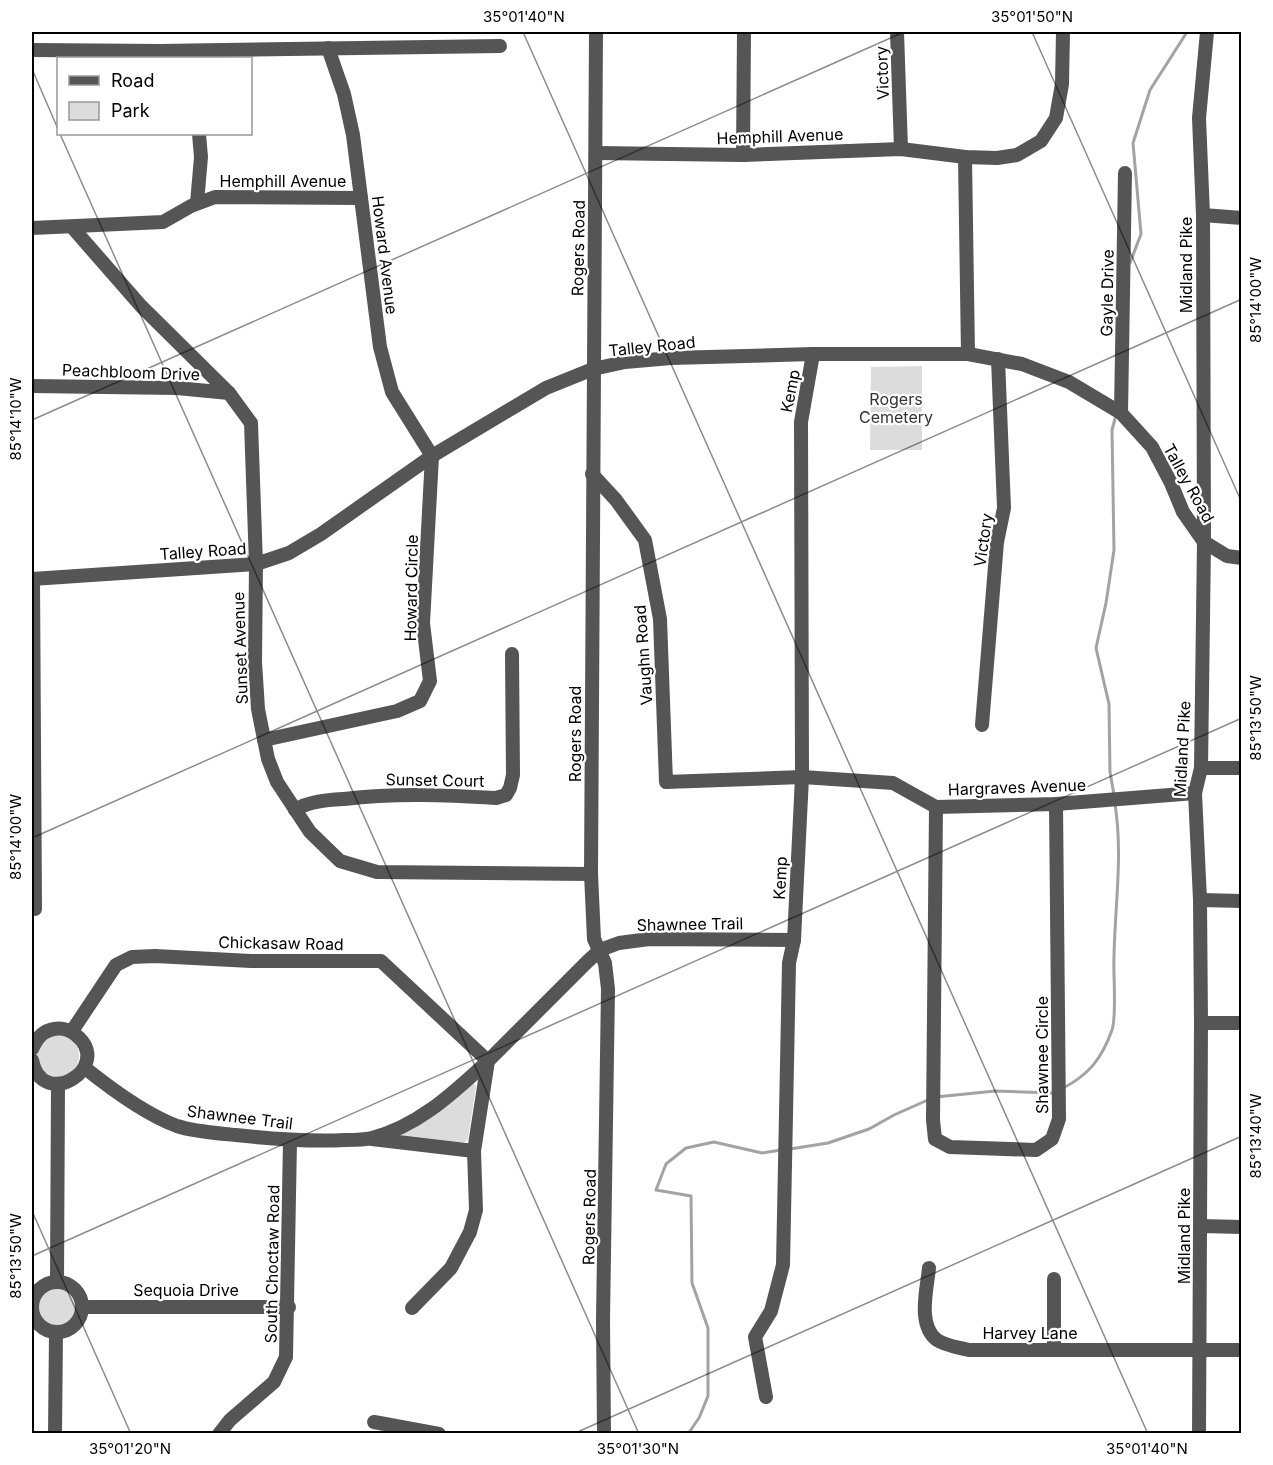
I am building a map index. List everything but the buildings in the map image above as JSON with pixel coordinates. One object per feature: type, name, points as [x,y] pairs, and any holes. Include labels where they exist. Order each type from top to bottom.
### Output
[{"type":"street","name":"Rogers Road","points":[[596,32],[591,874],[594,939],[605,963],[608,988],[603,1320],[604,1434]]},
{"type":"street","points":[[743,155],[744,32]]},
{"type":"street","name":"Victory","points":[[897,32],[901,149]]},
{"type":"street","name":"Hemphill Avenue","points":[[596,153],[743,155],[901,149],[965,157],[997,158],[1017,155],[1041,141],[1056,118],[1062,84],[1063,32]]},
{"type":"street","name":"Midland Pike","points":[[1199,1434],[1201,1023],[1200,900],[1195,793],[1201,768],[1204,542],[1203,215],[1199,118],[1209,36]]},
{"type":"street","points":[[32,50],[161,55],[328,48],[500,46]]},
{"type":"street","name":"Howard Avenue","points":[[328,48],[344,94],[352,135],[380,347],[392,392],[432,456]]},
{"type":"street","points":[[197,203],[201,156],[198,135]]},
{"type":"street","points":[[965,157],[968,354]]},
{"type":"street","name":"Gayle Drive","points":[[1121,413],[1125,173]]},
{"type":"street","name":"Hemphill Avenue","points":[[32,228],[164,222],[197,203],[214,197],[361,198]]},
{"type":"street","points":[[1203,215],[1242,218]]},
{"type":"street","name":"Sunset Avenue","points":[[72,227],[141,306],[229,393],[251,423],[256,564],[255,663],[258,709],[264,740],[277,782],[310,832],[340,861],[377,872],[591,874]]},
{"type":"street","name":"Talley Road","points":[[32,579],[256,564],[289,552],[314,538],[432,456],[546,388],[593,369],[626,362],[671,358],[813,354],[968,354],[1022,364],[1069,382],[1121,413],[1152,447],[1183,512],[1204,542],[1227,556],[1242,558]]},
{"type":"street","name":"Kemp","points":[[766,1397],[755,1337],[771,1311],[783,1264],[789,963],[794,940],[802,777],[801,422],[813,354]]},
{"type":"street","name":"Victory","points":[[982,725],[997,542],[1004,508],[998,359]]},
{"type":"street","name":"Peachbloom Drive","points":[[32,386],[177,387],[229,393]]},
{"type":"street","name":"Howard Circle","points":[[264,740],[398,711],[420,701],[429,681],[423,623],[432,456]]},
{"type":"street","name":"Vaughn Road","points":[[592,474],[616,500],[645,540],[660,620],[666,782]]},
{"type":"street","points":[[32,579],[35,909]]},
{"type":"street","name":"Sunset Court","points":[[295,810],[303,805],[330,800],[372,796],[496,798],[506,795],[513,775],[512,654]]},
{"type":"street","points":[[1201,768],[1242,768]]},
{"type":"street","name":"Hargraves Avenue","points":[[666,782],[802,777],[893,783],[936,807],[1056,804],[1195,793]]},
{"type":"street","name":"Shawnee Circle","points":[[936,807],[933,1120],[935,1139],[950,1147],[1036,1150],[1052,1139],[1059,1119],[1056,804]]},
{"type":"street","points":[[1200,900],[1242,901]]},
{"type":"street","name":"Shawnee Trail","points":[[371,1138],[412,1122],[444,1101],[600,950],[619,943],[649,939],[794,940]]},
{"type":"street","name":"Chickasaw Road","points":[[72,1031],[116,965],[132,957],[251,961],[381,961],[488,1060]]},
{"type":"street","points":[[1201,1023],[1242,1023]]},
{"type":"street","points":[[32,1049],[38,1037],[48,1030],[58,1028],[72,1031],[80,1038],[86,1049],[85,1068],[77,1077],[66,1083],[48,1082],[39,1076],[33,1067],[32,1060]]},
{"type":"street","points":[[412,1308],[452,1268],[470,1232],[476,1210],[474,1151],[488,1060]]},
{"type":"street","name":"Shawnee Trail","points":[[85,1068],[135,1104],[178,1126],[215,1133],[290,1140],[334,1141],[371,1138],[474,1151]]},
{"type":"street","points":[[57,1281],[58,1084]]},
{"type":"street","name":"South Choctaw Road","points":[[219,1434],[230,1420],[274,1382],[286,1357],[290,1140]]},
{"type":"street","points":[[1200,1226],[1242,1227]]},
{"type":"street","name":"Harvey Lane","points":[[929,1268],[925,1313],[927,1325],[936,1339],[949,1345],[969,1350],[1242,1350]]},
{"type":"street","points":[[1054,1279],[1054,1350]]},
{"type":"street","points":[[57,1281],[71,1285],[80,1294],[83,1307],[79,1320],[68,1330],[56,1332],[45,1329],[34,1318],[32,1306],[34,1294],[42,1286],[57,1281]]},
{"type":"street","name":"Sequoia Drive","points":[[83,1307],[288,1307]]},
{"type":"street","points":[[55,1434],[56,1332]]},
{"type":"street","points":[[374,1422],[439,1434]]},
{"type":"green space","name":"Rogers Cemetery","points":[[922,366],[922,450],[870,450],[871,367]]},
{"type":"green space","points":[[58,1035],[73,1041],[79,1056],[73,1071],[58,1077],[43,1071],[37,1056],[43,1041]]},
{"type":"green space","points":[[473,1083],[476,1086],[468,1139],[465,1142],[400,1138],[400,1134],[421,1124]]},
{"type":"green space","points":[[57,1285],[72,1299],[75,1311],[69,1322],[62,1326],[44,1324],[37,1310],[38,1300],[42,1293]]},
{"type":"waterway","points":[[1130,263],[1141,234],[1133,143],[1150,90],[1187,32]]},
{"type":"waterway","points":[[1114,795],[1110,772],[1109,704],[1096,648],[1114,550],[1112,430],[1116,415]]},
{"type":"waterway","points":[[1063,1088],[1093,1065],[1104,1049],[1112,1030],[1115,1005],[1114,956],[1118,861],[1115,804]]},
{"type":"waterway","points":[[936,1097],[995,1091],[1055,1093]]},
{"type":"waterway","points":[[790,1149],[828,1143],[869,1129],[930,1099]]},
{"type":"waterway","points":[[688,1434],[699,1418],[708,1396],[708,1328],[692,1283],[691,1196],[656,1190],[666,1164],[686,1148],[714,1142],[762,1153],[781,1150]]}]
